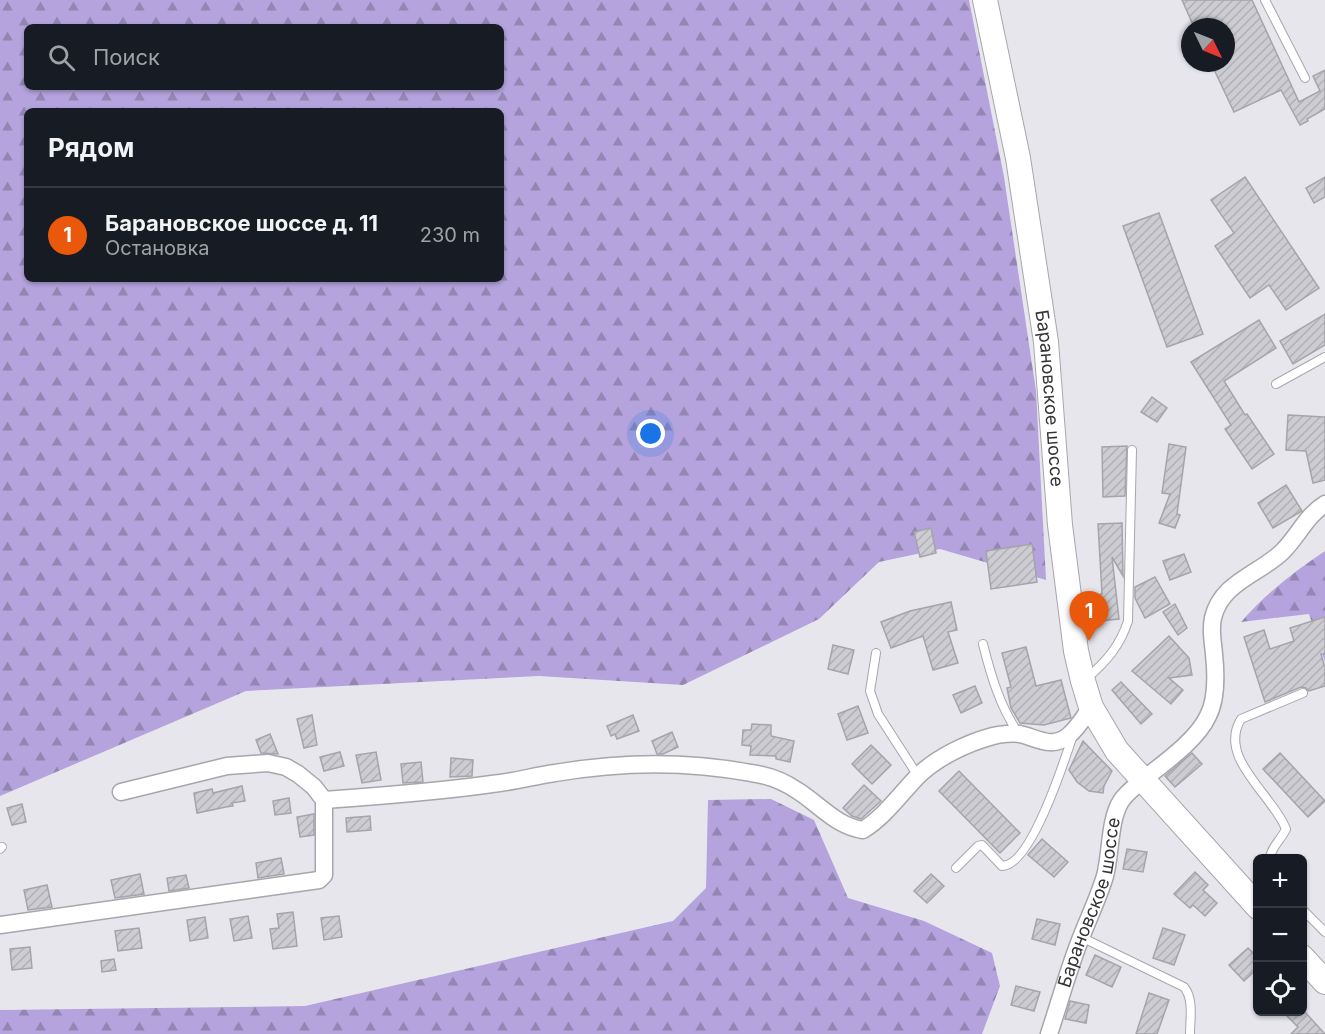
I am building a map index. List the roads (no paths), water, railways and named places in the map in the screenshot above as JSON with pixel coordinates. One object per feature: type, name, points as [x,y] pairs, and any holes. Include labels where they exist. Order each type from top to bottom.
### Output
[{"type":"main road","name":"Барановское шоссе","points":[[985,0],[1018,158],[1046,342],[1060,525],[1076,651],[1083,681],[1091,707],[1117,751],[1253,902]]},
{"type":"main road","points":[[1307,962],[1325,982]]},
{"type":"street","name":"Барановское шоссе","points":[[1049,1034],[1081,937],[1100,892],[1106,872],[1115,814],[1120,802],[1129,791],[1193,736],[1207,720],[1213,706],[1214,653],[1211,635],[1217,604],[1229,590],[1251,573],[1273,561],[1306,522],[1325,504]]},
{"type":"street","points":[[324,800],[436,792],[558,772],[668,765],[711,767],[753,773],[774,779],[797,790],[837,822],[850,828],[863,830],[876,822],[926,768],[960,748],[994,735],[1019,734],[1041,743],[1066,738],[1076,729],[1091,707]]},
{"type":"street","points":[[0,925],[319,880],[324,875],[324,800],[314,787],[286,767],[268,763],[227,766],[121,792]]},
{"type":"lane","points":[[1265,0],[1305,78]]},
{"type":"lane","points":[[1276,384],[1325,357]]},
{"type":"lane","points":[[1083,681],[1115,650],[1123,637],[1128,621],[1132,450]]},
{"type":"lane","points":[[983,644],[1006,715],[1019,734]]},
{"type":"lane","points":[[876,653],[870,691],[878,714],[918,776]]},
{"type":"lane","points":[[1270,854],[1286,829],[1281,817],[1254,783],[1239,759],[1234,736],[1241,719],[1303,693]]},
{"type":"lane","points":[[956,868],[978,846],[982,846],[1002,866],[1008,865],[1015,859],[1034,832],[1056,788],[1076,729]]},
{"type":"lane","points":[[1307,914],[1325,932]]},
{"type":"lane","points":[[1081,937],[1184,987],[1190,999],[1190,1034]]},
{"type":"place","name":"Барановское шоссе д. 11","points":[[1089,641]]}]
